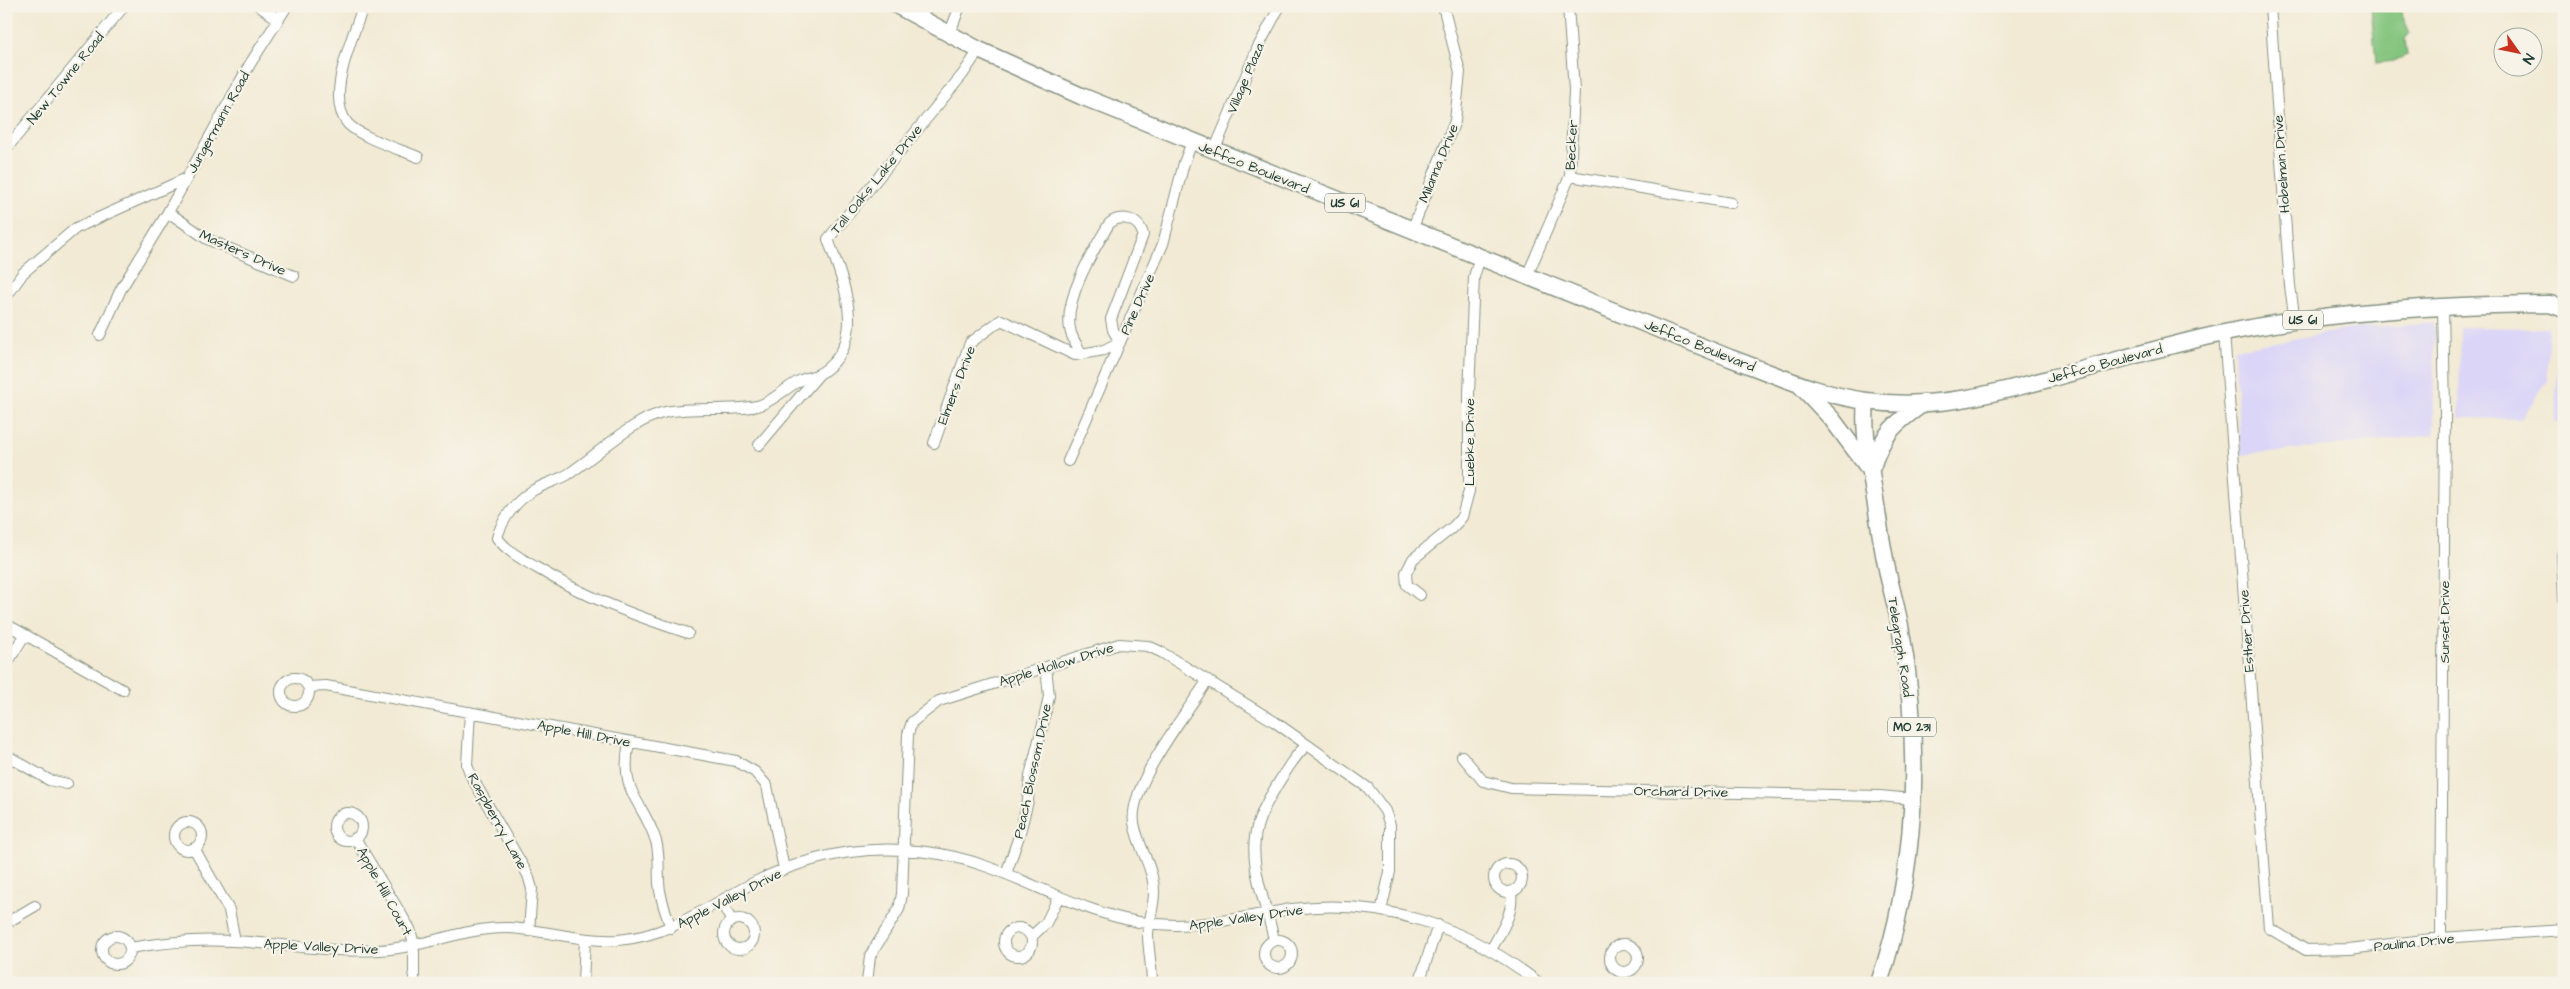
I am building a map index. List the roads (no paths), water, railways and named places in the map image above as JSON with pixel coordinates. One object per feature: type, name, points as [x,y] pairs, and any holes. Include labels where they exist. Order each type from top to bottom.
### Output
[{"type":"main road","name":"Jeffco Boulevard","points":[[898,6],[979,50],[1081,96],[1214,151],[1798,384],[1866,401],[1950,402],[1998,393],[2142,353],[2224,333],[2295,321],[2443,305],[2559,303]]},
{"type":"main road","points":[[1798,384],[1832,419],[1871,471]]},
{"type":"main road","name":"Telegraph Road","points":[[1866,401],[1865,432],[1886,567],[1905,657],[1911,714],[1912,799],[1907,860],[1900,902],[1880,983]]},
{"type":"main road","points":[[1871,471],[1885,435],[1899,420],[1924,403]]},
{"type":"street","name":"New Towne Road","points":[[6,149],[124,6]]},
{"type":"street","points":[[259,6],[278,19]]},
{"type":"street","name":"Jungermann Road","points":[[6,297],[23,273],[76,228],[187,178],[286,6]]},
{"type":"street","points":[[363,6],[338,83],[339,109],[348,124],[362,133],[418,157]]},
{"type":"street","points":[[949,35],[960,6]]},
{"type":"street","name":"Village Plaza","points":[[1214,151],[1258,47],[1280,6]]},
{"type":"street","name":"Milanna Drive","points":[[1412,230],[1455,121],[1460,72],[1444,6]]},
{"type":"street","name":"Becker","points":[[1527,276],[1570,176],[1574,90],[1568,6]]},
{"type":"street","name":"Hobelman Drive","points":[[2270,6],[2290,286],[2295,321]]},
{"type":"street","name":"Tall Oaks Lake Drive","points":[[759,445],[820,374],[842,352],[848,337],[848,298],[828,238],[964,74],[979,50]]},
{"type":"street","name":"Pine Drive","points":[[1068,461],[1163,244],[1184,163],[1192,142]]},
{"type":"street","points":[[1570,176],[1731,203]]},
{"type":"street","points":[[100,335],[120,289],[187,178]]},
{"type":"street","name":"Masters Drive","points":[[168,212],[207,239],[294,276]]},
{"type":"street","points":[[1082,354],[1071,334],[1069,322],[1076,289],[1091,255],[1109,224],[1113,220],[1124,218],[1138,225],[1142,235],[1111,319],[1113,330],[1120,342]]},
{"type":"street","name":"Luebke Drive","points":[[1420,595],[1407,585],[1406,573],[1413,559],[1454,527],[1462,517],[1470,491],[1469,393],[1474,277],[1480,257]]},
{"type":"street","name":"Sunset Drive","points":[[2441,938],[2445,413],[2443,305]]},
{"type":"street","name":"Elmers Drive","points":[[934,443],[970,342],[1001,320],[1075,355],[1104,350],[1120,342]]},
{"type":"street","name":"Esther Drive","points":[[2224,333],[2269,928]]},
{"type":"street","name":"Tall Oaks Lake Drive","points":[[688,633],[614,608],[567,587],[506,550],[497,538],[501,524],[509,512],[532,491],[566,476],[645,419],[665,412],[758,406],[800,380],[820,374]]},
{"type":"street","points":[[2564,548],[2562,556],[2564,599]]},
{"type":"street","points":[[6,624],[24,636],[123,690]]},
{"type":"street","points":[[6,666],[24,636]]},
{"type":"street","name":"Apple Hollow Drive","points":[[867,983],[870,956],[899,909],[902,894],[908,734],[912,722],[939,701],[1119,644],[1148,646],[1208,680],[1275,722],[1368,788],[1385,811],[1390,825],[1390,872],[1382,911]]},
{"type":"street","name":"Peach Blossom Drive","points":[[1006,874],[1024,818],[1030,776],[1045,714],[1048,696],[1046,667]]},
{"type":"street","points":[[1152,983],[1149,923],[1154,892],[1149,864],[1139,844],[1134,821],[1141,786],[1153,762],[1208,680]]},
{"type":"street","name":"Apple Hill Drive","points":[[308,687],[326,686],[736,761],[754,772],[767,786],[784,870]]},
{"type":"street","name":"Raspberry Lane","points":[[470,712],[468,765],[471,776],[528,875],[532,889],[529,930]]},
{"type":"street","points":[[629,742],[626,772],[628,785],[655,839],[659,856],[659,883],[662,900],[671,928]]},
{"type":"street","points":[[1274,940],[1269,913],[1259,884],[1256,856],[1257,826],[1275,789],[1307,744]]},
{"type":"street","points":[[6,755],[49,780],[67,784]]},
{"type":"street","name":"Orchard Drive","points":[[1462,756],[1483,781],[1511,788],[1880,796],[1912,799]]},
{"type":"street","name":"Apple Hill Court","points":[[356,838],[410,929],[414,945],[414,983]]},
{"type":"street","points":[[194,848],[229,910],[234,941]]},
{"type":"street","name":"Apple Valley Drive","points":[[130,948],[177,941],[234,941],[349,950],[386,950],[479,930],[510,928],[585,939],[626,939],[671,928],[784,870],[814,860],[848,852],[903,850],[949,856],[1006,874],[1098,912],[1149,923],[1183,926],[1213,924],[1269,913],[1331,907],[1382,911],[1438,925],[1491,950],[1539,983]]},
{"type":"street","points":[[1491,950],[1509,917],[1512,901],[1511,892]]},
{"type":"street","points":[[1031,937],[1046,923],[1060,896]]},
{"type":"street","points":[[721,902],[732,921]]},
{"type":"street","points":[[6,923],[35,906]]},
{"type":"street","points":[[1419,983],[1438,925]]},
{"type":"street","name":"Paulina Drive","points":[[2269,928],[2306,950],[2349,949],[2441,938],[2564,930]]},
{"type":"street","points":[[583,983],[585,939]]}]
